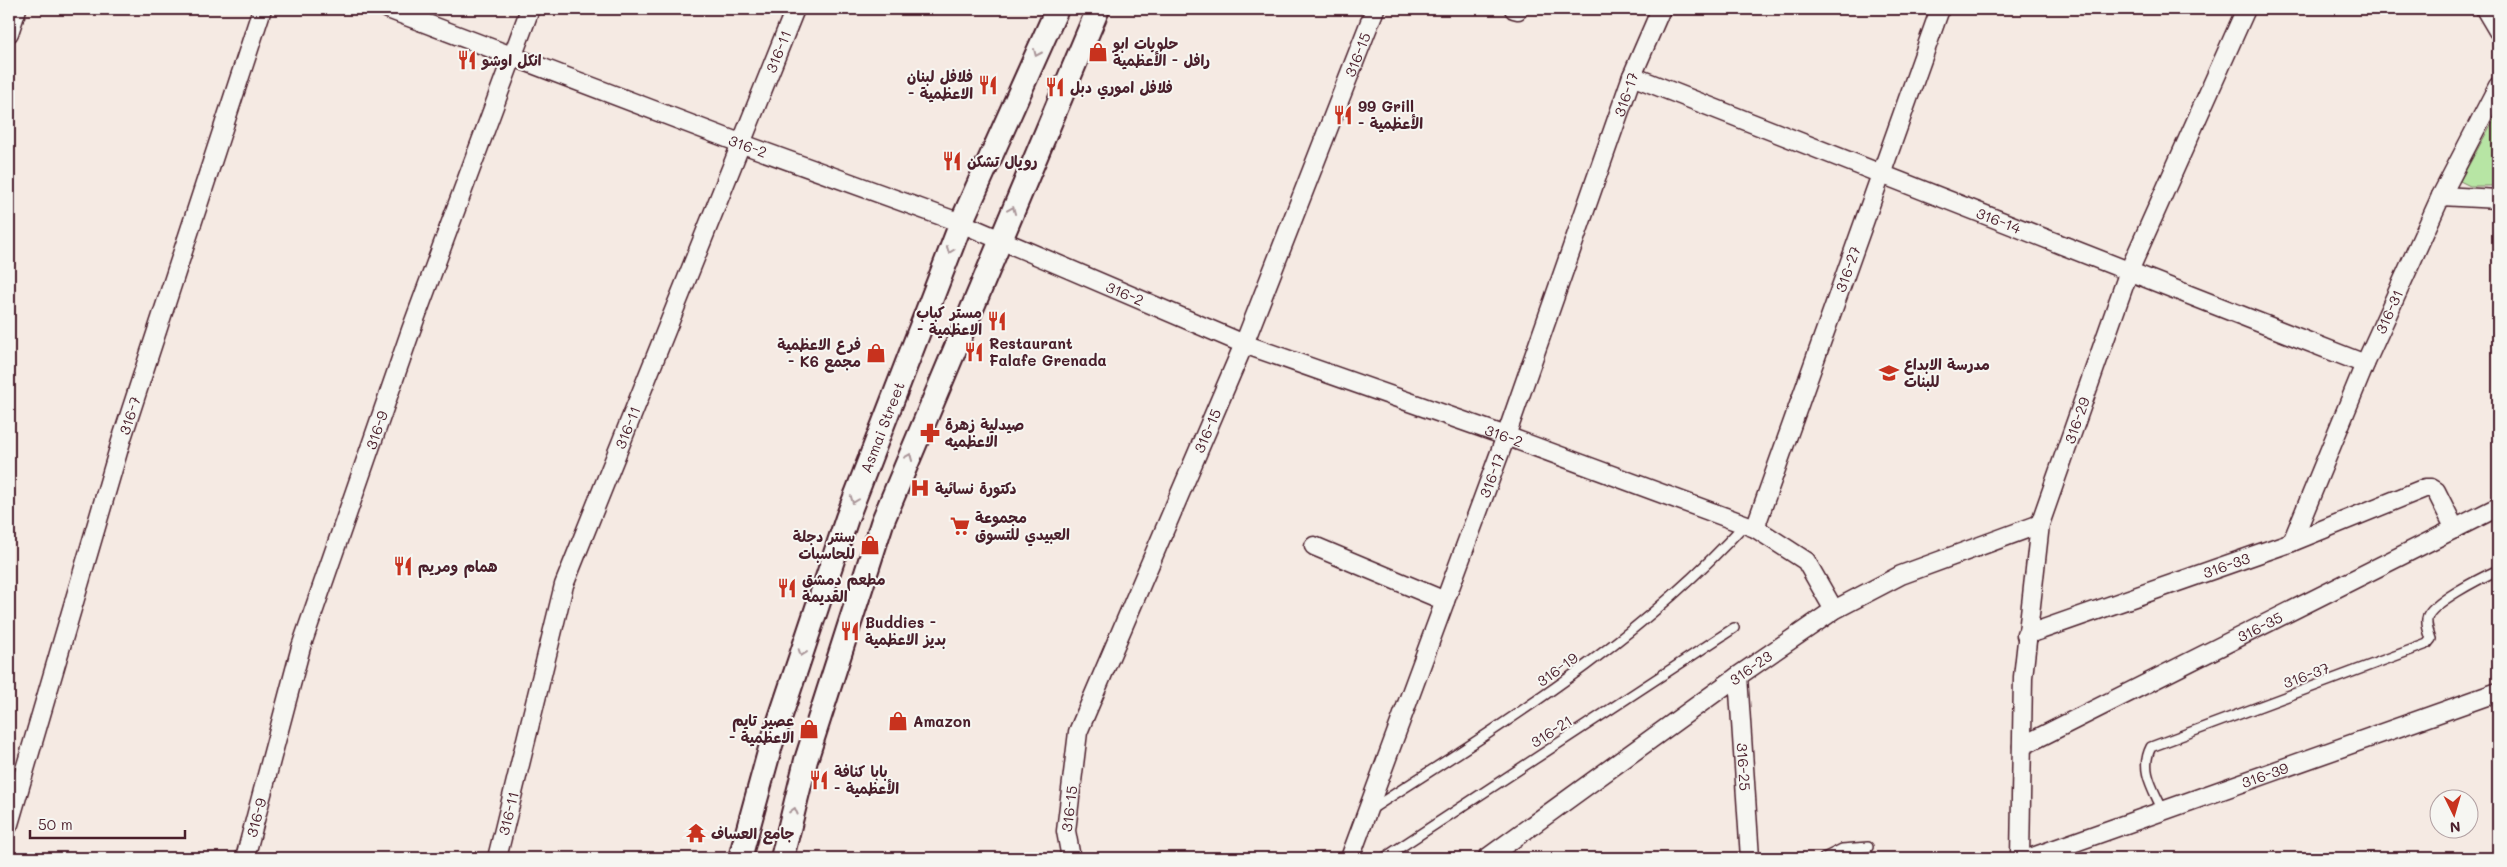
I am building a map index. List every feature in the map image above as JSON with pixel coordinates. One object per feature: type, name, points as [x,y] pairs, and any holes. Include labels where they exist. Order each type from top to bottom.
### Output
[{"type":"street","points":[[9,33],[17,9]]},
{"type":"street","name":"316-7","points":[[9,824],[122,438],[262,9]]},
{"type":"street","name":"316-2","points":[[388,9],[740,143],[961,223],[1244,344],[1506,436],[1749,526],[1806,561],[1834,610]]},
{"type":"street","name":"316-9","points":[[245,858],[301,647],[411,330],[530,9]]},
{"type":"street","name":"316-11","points":[[497,858],[564,585],[795,9]]},
{"type":"street","name":"Asmai Street","points":[[740,858],[771,745],[848,518],[961,223],[1057,9]]},
{"type":"street","points":[[782,858],[806,760],[882,523],[1098,9]]},
{"type":"street","name":"316-15","points":[[1071,858],[1066,831],[1078,732],[1244,344],[1375,9]]},
{"type":"street","name":"316-17","points":[[1350,858],[1506,436],[1632,76],[1661,9]]},
{"type":"street","name":"316-27","points":[[1749,526],[1881,173],[1939,9]]},
{"type":"street","name":"316-29","points":[[2020,858],[2026,635],[2040,524],[2129,271],[2246,9]]},
{"type":"street","points":[[2485,9],[2498,31]]},
{"type":"street","name":"316-14","points":[[1632,76],[2365,364]]},
{"type":"street","name":"316-31","points":[[2292,542],[2365,364],[2441,196],[2498,86]]},
{"type":"street","points":[[2441,196],[2498,199]]},
{"type":"street","name":"316-33","points":[[2026,635],[2292,542],[2425,488],[2431,488],[2436,491],[2456,529]]},
{"type":"street","name":"316-35","points":[[2022,746],[2456,529],[2498,510]]},
{"type":"street","name":"316-23","points":[[1487,858],[1738,676],[1834,610],[1901,575],[2040,524]]},
{"type":"street","points":[[1314,546],[1445,600]]},
{"type":"street","name":"316-25","points":[[1738,676],[1750,858]]},
{"type":"street","name":"316-39","points":[[2030,858],[2498,692]]},
{"type":"lane","name":"316-19","points":[[1368,812],[1521,712],[1612,646],[1749,526]]},
{"type":"lane","name":"316-37","points":[[2163,811],[2145,769],[2146,756],[2151,747],[2427,644],[2431,639],[2426,623],[2429,615],[2456,591],[2498,570]]},
{"type":"lane","name":"316-21","points":[[1384,858],[1734,628]]},
{"type":"lane","points":[[1824,858],[1842,848],[1868,847]]},
{"type":"green space","points":[[2498,112],[2498,186],[2470,186],[2460,181]]},
{"type":"place","name":"حلويات ابو رافل - الأعظمية","points":[[1098,52]]},
{"type":"place","name":"انكل اوشو","points":[[467,60]]},
{"type":"place","name":"فلافل لبنان - الاعظمية","points":[[988,85]]},
{"type":"place","name":"فلافل اموري دبل","points":[[1055,87]]},
{"type":"place","name":"99 Grill - الأعظمية","points":[[1343,115]]},
{"type":"place","name":"رويال تشكن","points":[[952,161]]},
{"type":"place","name":"مستر كباب - الاعظمية","points":[[997,321]]},
{"type":"place","name":"Restaurant Falafe Grenada","points":[[974,352]]},
{"type":"place","name":"فرع الاعظمية - K6 مجمع","points":[[876,353]]},
{"type":"place","name":"مدرسة الابداع للبنات","points":[[1889,373]]},
{"type":"place","name":"صيدلية زهرة الاعظميه","points":[[930,433]]},
{"type":"place","name":"دكتورة نسائية","points":[[920,488]]},
{"type":"place","name":"مجموعة العبيدي للتسوق","points":[[960,526]]},
{"type":"place","name":"سنتر دجلة للحاسبات","points":[[870,545]]},
{"type":"place","name":"همام ومريم","points":[[403,566]]},
{"type":"place","name":"مطعم دمشق القديمة","points":[[787,588]]},
{"type":"place","name":"Buddies - بديز الاعظمية","points":[[850,631]]},
{"type":"place","name":"Amazon","points":[[898,721]]},
{"type":"place","name":"عصير تايم - الاعظمية","points":[[809,729]]},
{"type":"place","name":"بابا كنافة - الأعظمية","points":[[819,780]]},
{"type":"place","name":"جامع العساف","points":[[696,833]]}]
